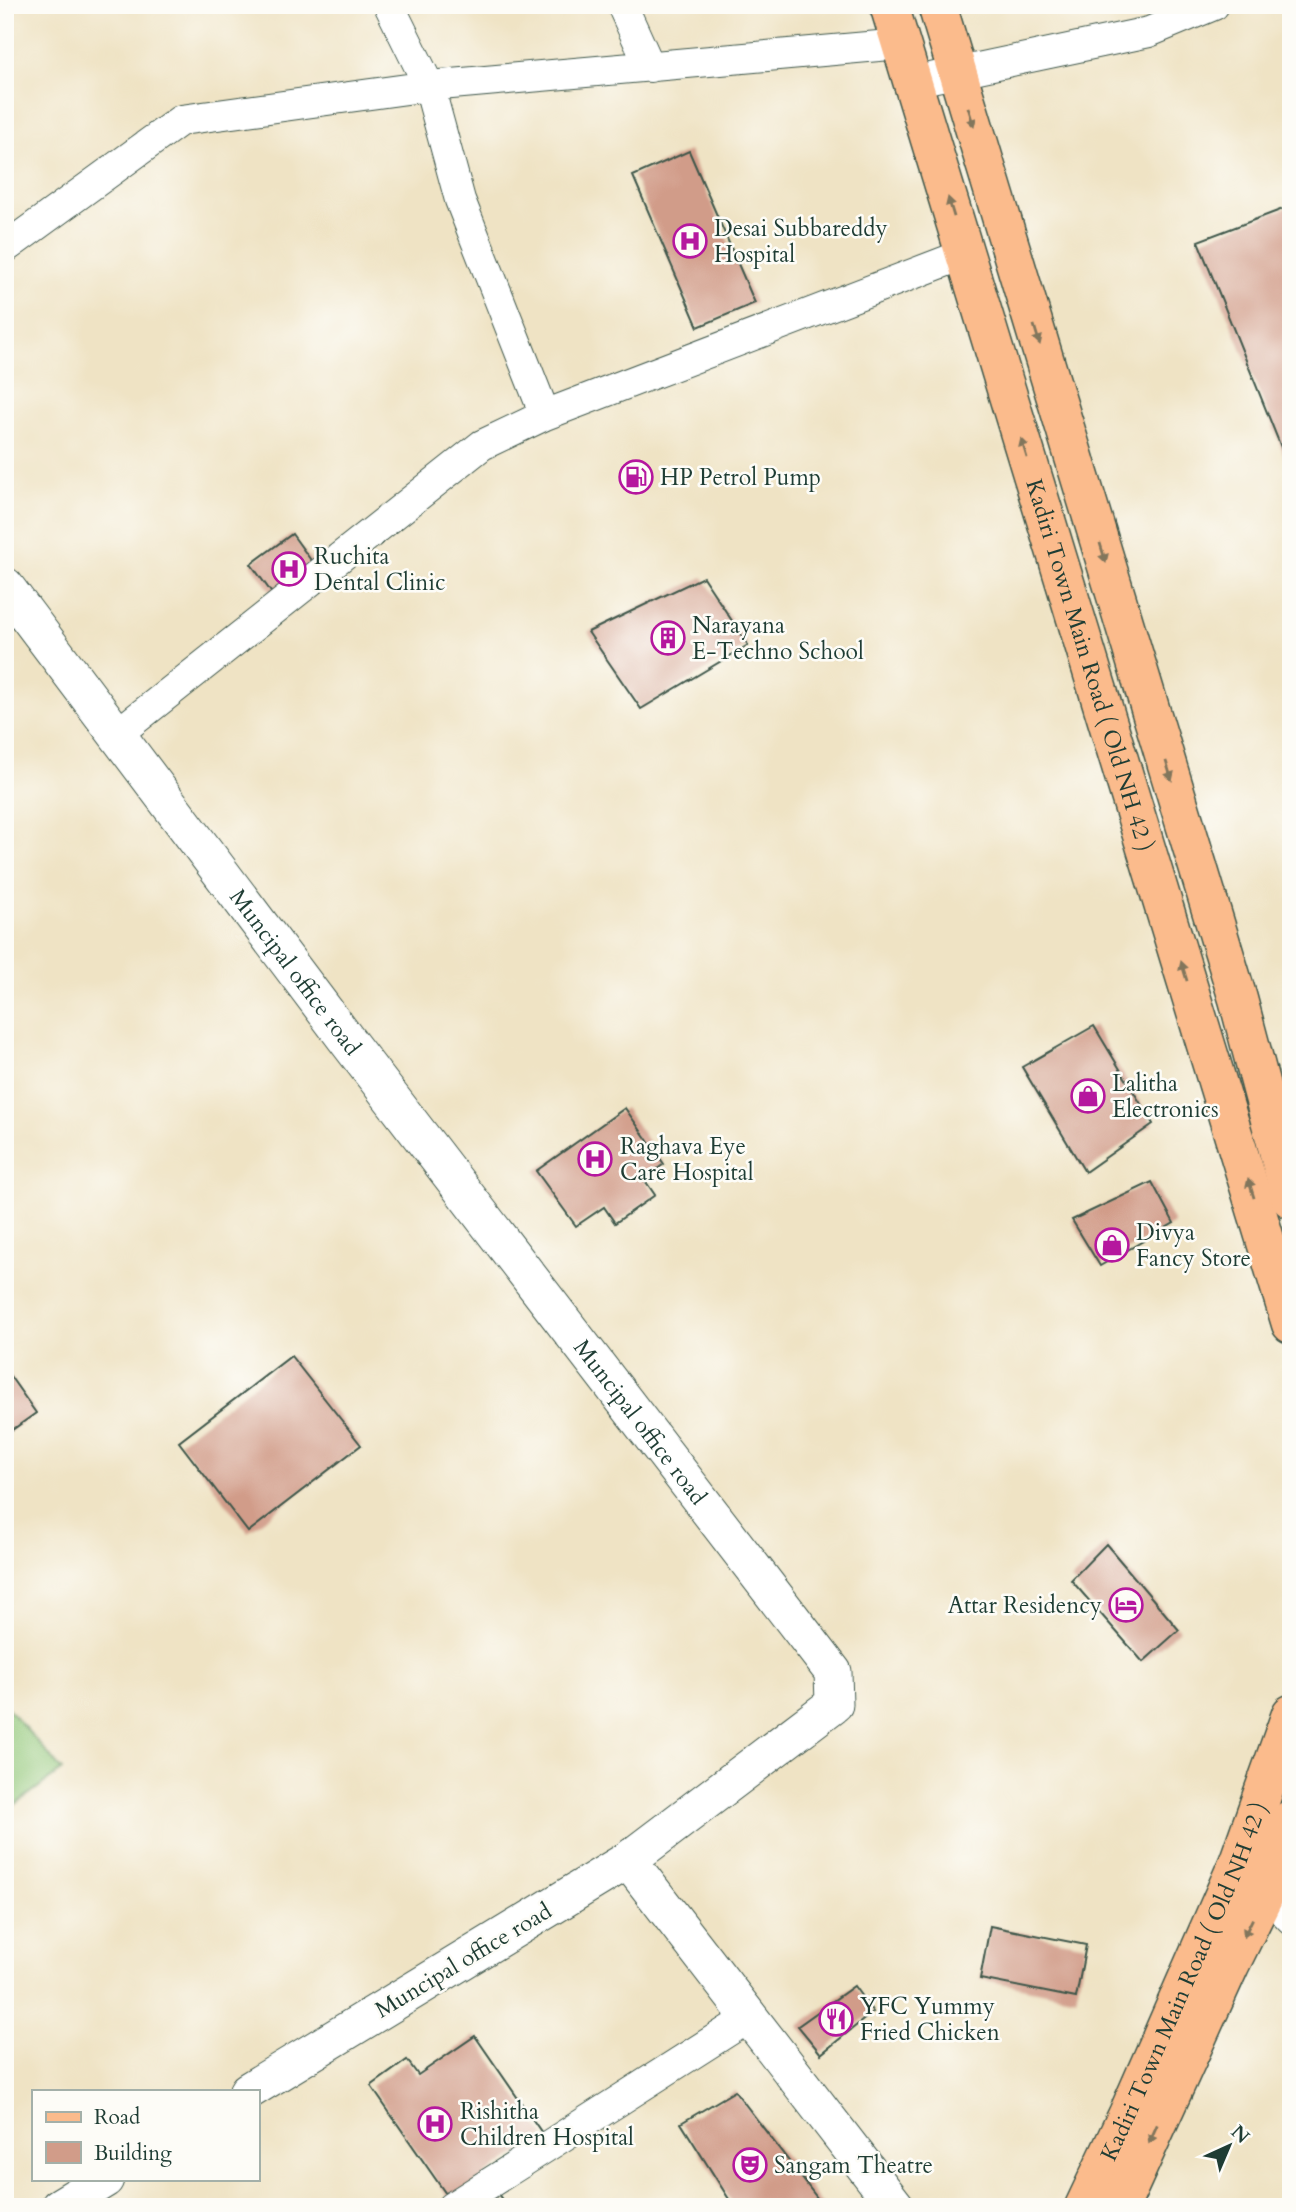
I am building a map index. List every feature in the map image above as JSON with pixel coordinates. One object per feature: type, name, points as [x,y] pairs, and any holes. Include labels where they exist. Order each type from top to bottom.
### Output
[{"type":"main road","name":"Kadiri Town Main Road ( Old NH 42 )","points":[[889,5],[1291,1324]]},
{"type":"main road","name":"Kadiri Town Main Road ( Old NH 42 )","points":[[937,5],[1238,999],[1291,1199]]},
{"type":"main road","name":"Kadiri Town Main Road ( Old NH 42 )","points":[[1084,2207],[1134,2101],[1238,1863],[1291,1714]]},
{"type":"main road","name":"Kadiri Town Main Road ( Old NH 42 )","points":[[1120,2207],[1230,1965],[1278,1906],[1291,1819]]},
{"type":"street","points":[[389,5],[429,86],[460,200],[545,415]]},
{"type":"street","points":[[622,5],[650,67]]},
{"type":"street","points":[[912,82],[1149,32],[1213,5]]},
{"type":"street","points":[[5,248],[181,120],[429,86],[901,44]]},
{"type":"street","points":[[117,734],[482,445],[545,415],[965,254]]},
{"type":"street","name":"Muncipal office road","points":[[5,586],[349,1043],[833,1672],[834,1704],[628,1860],[250,2090]]},
{"type":"street","points":[[628,1860],[896,2207]]},
{"type":"street","points":[[1238,1863],[1278,1906]]},
{"type":"street","points":[[452,2207],[750,2017]]},
{"type":"street","points":[[59,2207],[103,2180]]},
{"type":"green space","points":[[5,1705],[62,1770],[5,1812]]},
{"type":"building","points":[[689,151],[755,303],[698,327],[633,176]]},
{"type":"building","points":[[1291,206],[1291,472],[1198,241]]},
{"type":"building","points":[[292,534],[318,570],[276,599],[251,564]]},
{"type":"building","name":"Narayana E-Techno School","points":[[703,577],[748,645],[641,709],[588,632]]},
{"type":"building","name":"Lalitha Electronics","points":[[1094,1026],[1153,1124],[1085,1172],[1022,1067]]},
{"type":"building","points":[[625,1108],[664,1164],[644,1179],[655,1195],[615,1223],[604,1207],[576,1226],[536,1171]]},
{"type":"building","name":"Divya Fancy Store","points":[[1152,1182],[1174,1223],[1100,1266],[1072,1220]]},
{"type":"building","points":[[291,1356],[361,1445],[248,1532],[179,1442]]},
{"type":"building","points":[[5,1369],[36,1413],[5,1435]]},
{"type":"building","name":"Attar Residency","points":[[1106,1544],[1179,1630],[1143,1662],[1071,1580]]},
{"type":"building","points":[[990,1926],[1086,1945],[1076,1998],[980,1979]]},
{"type":"building","name":"YFC Yummy Fried Chicken","points":[[854,1986],[873,2012],[821,2054],[798,2026]]},
{"type":"building","points":[[475,2036],[544,2136],[485,2175],[507,2207],[455,2207],[371,2086],[407,2060],[418,2075]]},
{"type":"building","name":"Sangam Theatre","points":[[735,2091],[824,2207],[734,2207],[681,2123]]},
{"type":"place","name":"Desai Subbareddy Hospital","points":[[690,241]]},
{"type":"place","name":"HP Petrol Pump","points":[[636,477]]},
{"type":"place","name":"Ruchita Dental Clinic","points":[[289,569]]},
{"type":"place","name":"Narayana E-Techno School","points":[[668,638]]},
{"type":"place","name":"Lalitha Electronics","points":[[1088,1096]]},
{"type":"place","name":"Raghava Eye Care Hospital","points":[[595,1159]]},
{"type":"place","name":"Divya Fancy Store","points":[[1112,1245]]},
{"type":"place","name":"Attar Residency","points":[[1126,1605]]},
{"type":"place","name":"YFC Yummy Fried Chicken","points":[[836,2019]]},
{"type":"place","name":"Rishitha Children Hospital","points":[[435,2124]]},
{"type":"place","name":"Sangam Theatre","points":[[750,2165]]}]
